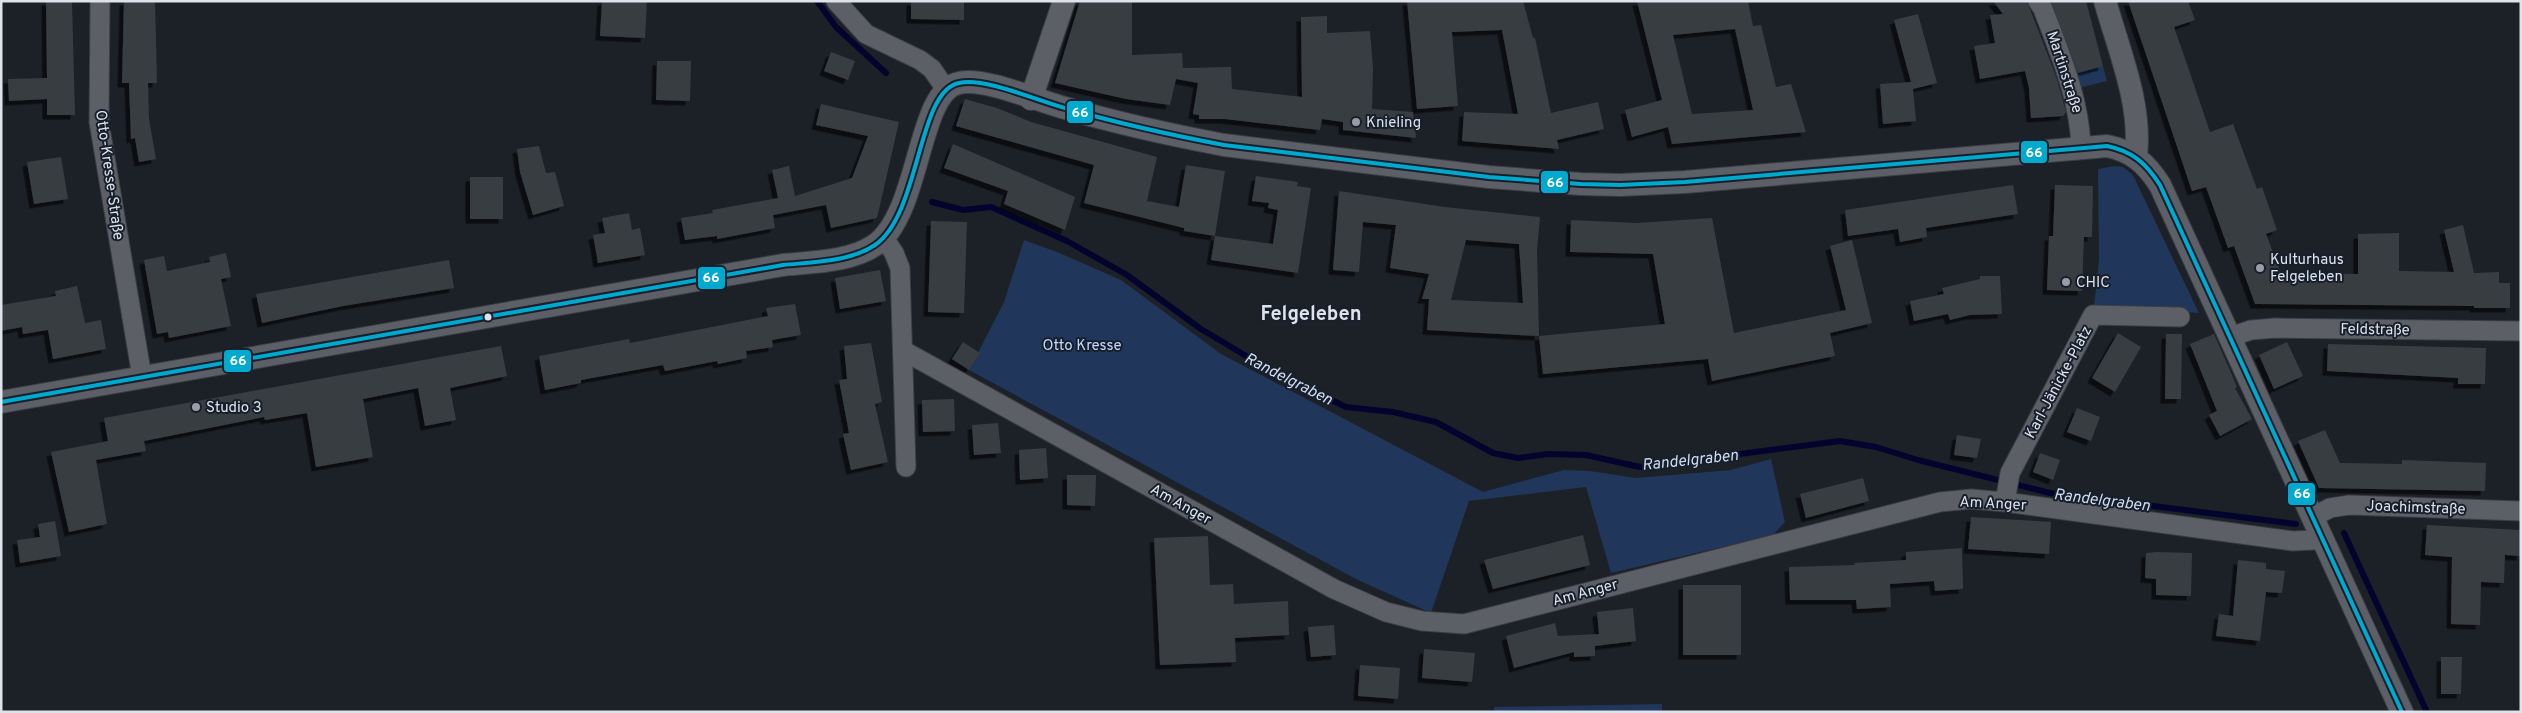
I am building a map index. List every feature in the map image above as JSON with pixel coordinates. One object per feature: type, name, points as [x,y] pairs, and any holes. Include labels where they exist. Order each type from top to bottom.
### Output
[{"type":"street","name":"Otto-Kresse-Straße","points":[[100,1],[99,122],[142,377]]},
{"type":"street","points":[[836,1],[866,34],[920,60],[932,69],[945,88]]},
{"type":"street","points":[[1032,98],[1064,1]]},
{"type":"street","name":"Martinstraße","points":[[2038,1],[2043,9],[2073,89],[2080,118],[2081,146]]},
{"type":"street","points":[[2105,1],[2135,106],[2138,136],[2136,156]]},
{"type":"street","points":[[1,402],[863,252],[884,238],[894,226],[904,206],[933,108],[945,88],[960,82],[978,82],[1156,131],[1224,145],[1489,176],[1581,184],[1685,182],[2081,146],[2107,146],[2136,156],[2145,164],[2160,185],[2402,712]]},
{"type":"street","points":[[884,238],[894,253],[900,268],[906,467]]},
{"type":"street","name":"Karl-Jänicke-Platz","points":[[2005,502],[2010,473],[2093,315],[2180,317]]},
{"type":"street","name":"Feldstraße","points":[[2230,337],[2251,330],[2275,328],[2521,331]]},
{"type":"street","name":"Am Anger","points":[[904,351],[1334,589],[1386,612],[1422,621],[1464,624],[1940,502],[1971,500],[2005,502],[2292,540],[2313,540],[2317,526]]},
{"type":"street","name":"Joachimstraße","points":[[2317,526],[2330,508],[2349,505],[2521,510]]},
{"type":"green space","points":[[2103,66],[2107,81],[2079,88],[2075,73]]},
{"type":"green space","points":[[2114,166],[2123,167],[2133,175],[2199,313],[2094,307],[2099,259],[2098,169]]},
{"type":"green space","name":"Otto Kresse","points":[[1024,240],[1121,280],[1221,354],[1483,492],[1564,470],[1590,471],[1636,478],[1731,470],[1771,459],[1785,522],[1773,535],[1611,573],[1586,487],[1469,501],[1431,613],[1356,579],[969,370],[1004,302]]},
{"type":"green space","points":[[1662,704],[1662,712],[1494,712],[1494,707]]},
{"type":"building","points":[[46,1],[72,1],[75,115],[47,115],[47,99],[9,101],[8,79],[47,78]]},
{"type":"building","points":[[124,1],[155,1],[157,83],[148,83],[149,119],[156,159],[139,162],[135,138],[131,139],[129,83],[122,83]]},
{"type":"building","points":[[602,1],[647,1],[645,38],[600,36]]},
{"type":"building","points":[[911,1],[964,1],[964,20],[911,19]]},
{"type":"building","points":[[1080,1],[1132,1],[1132,55],[1182,53],[1183,68],[1231,67],[1232,89],[1302,97],[1301,17],[1327,16],[1327,33],[1370,31],[1373,68],[1372,109],[1413,112],[1416,138],[1343,130],[1343,122],[1322,119],[1320,130],[1225,119],[1199,119],[1199,115],[1193,114],[1198,83],[1176,79],[1170,105],[1126,99],[1055,83]]},
{"type":"building","points":[[1407,1],[1523,1],[1533,38],[1535,38],[1551,113],[1598,102],[1604,129],[1557,140],[1559,149],[1462,141],[1464,112],[1518,114],[1502,30],[1452,32],[1458,106],[1417,109]]},
{"type":"building","points":[[1637,1],[1748,1],[1753,26],[1761,25],[1776,87],[1791,84],[1806,132],[1672,144],[1668,127],[1632,137],[1625,110],[1662,100]],"holes":[[[1735,29],[1753,110],[1692,114],[1673,35]]]},
{"type":"building","points":[[1993,1],[2027,1],[2057,79],[2066,112],[2063,116],[2031,118],[2029,88],[2025,71],[1980,79],[1974,46],[1995,43],[1990,15],[2003,14]]},
{"type":"building","points":[[2051,1],[2086,1],[2103,66],[2078,73]]},
{"type":"building","points":[[2128,1],[2188,1],[2195,20],[2174,27],[2210,132],[2233,124],[2257,189],[2262,187],[2277,230],[2266,234],[2281,273],[2358,274],[2358,234],[2399,233],[2399,271],[2454,272],[2444,230],[2463,225],[2474,273],[2499,272],[2499,283],[2510,283],[2510,308],[2255,304],[2234,246],[2228,248],[2206,187],[2192,191]]},
{"type":"building","points":[[1918,14],[1937,83],[1913,89],[1916,121],[1883,124],[1880,84],[1911,82],[1894,20]]},
{"type":"building","points":[[831,52],[855,61],[848,80],[824,71]]},
{"type":"building","points":[[657,61],[691,61],[690,101],[656,100]]},
{"type":"building","points":[[965,99],[997,108],[1031,122],[1157,157],[1147,201],[1179,207],[1186,165],[1225,171],[1215,236],[1184,231],[1184,228],[1084,203],[1094,165],[956,126]]},
{"type":"building","points":[[821,104],[899,122],[877,218],[831,228],[826,205],[773,215],[775,228],[717,239],[717,236],[685,240],[681,218],[713,213],[712,210],[778,198],[772,170],[789,166],[795,196],[852,178],[868,136],[816,125]]},
{"type":"building","points":[[953,144],[1075,197],[1065,230],[1004,204],[1008,191],[944,168]]},
{"type":"building","points":[[539,146],[546,173],[555,172],[564,206],[533,215],[520,172],[517,149]]},
{"type":"building","points":[[61,157],[68,199],[34,204],[27,162]]},
{"type":"building","points":[[1256,176],[1298,182],[1297,186],[1311,188],[1298,273],[1211,260],[1215,236],[1273,244],[1278,210],[1268,208],[1269,203],[1252,201]]},
{"type":"building","points":[[470,177],[503,177],[503,219],[470,219]]},
{"type":"building","points":[[2013,185],[2018,214],[1926,228],[1927,237],[1900,242],[1898,229],[1848,236],[1845,210]]},
{"type":"building","points":[[2055,185],[2093,186],[2092,237],[2084,237],[2082,291],[2047,290],[2049,236],[2053,236]]},
{"type":"building","points":[[1339,191],[1445,207],[1540,217],[1537,250],[1539,336],[1427,330],[1429,299],[1422,299],[1429,274],[1390,268],[1396,225],[1363,222],[1359,272],[1333,270]],"holes":[[[1466,240],[1519,244],[1523,303],[1451,300]]]},
{"type":"building","points":[[629,213],[632,230],[640,228],[645,255],[598,263],[593,235],[605,233],[602,218]]},
{"type":"building","points":[[1712,218],[1734,333],[1846,310],[1830,246],[1852,240],[1872,323],[1830,333],[1835,356],[1712,381],[1708,359],[1543,374],[1539,336],[1665,324],[1653,254],[1570,252],[1571,220],[1637,223]]},
{"type":"building","points":[[931,221],[967,222],[964,313],[928,312]]},
{"type":"building","points":[[226,253],[231,277],[221,279],[231,326],[169,338],[168,332],[157,334],[144,260],[164,256],[167,271],[210,262],[209,257]]},
{"type":"building","points":[[449,260],[454,288],[343,306],[262,323],[256,294]]},
{"type":"building","points":[[880,270],[886,301],[840,309],[835,278]]},
{"type":"building","points":[[1980,276],[2000,276],[2002,314],[1970,315],[1950,320],[1948,314],[1914,321],[1910,301],[1944,294],[1942,288],[1980,279]]},
{"type":"building","points":[[77,286],[85,323],[101,320],[106,349],[53,359],[48,330],[23,334],[22,327],[1,331],[1,305],[56,296],[55,291]]},
{"type":"building","points":[[795,304],[801,335],[772,340],[773,347],[746,351],[747,358],[718,364],[717,361],[665,371],[663,365],[581,380],[581,383],[545,390],[539,356],[629,339],[630,343],[768,316],[766,308]]},
{"type":"building","points":[[2118,333],[2141,347],[2115,392],[2092,378]]},
{"type":"building","points":[[2166,334],[2182,334],[2181,399],[2165,399]]},
{"type":"building","points":[[2214,334],[2237,387],[2235,388],[2252,419],[2220,436],[2209,415],[2217,411],[2190,344]]},
{"type":"building","points":[[963,342],[980,353],[969,370],[952,359]]},
{"type":"building","points":[[2287,342],[2303,376],[2274,389],[2259,355]]},
{"type":"building","points":[[871,343],[882,402],[875,404],[888,462],[851,470],[843,434],[849,433],[839,380],[847,379],[844,346]]},
{"type":"building","points":[[2328,344],[2486,348],[2485,384],[2458,384],[2458,378],[2327,371]]},
{"type":"building","points":[[501,346],[507,376],[450,388],[456,420],[425,426],[418,388],[363,399],[373,457],[316,467],[307,413],[265,420],[264,417],[144,441],[146,451],[96,460],[107,524],[69,532],[51,452],[108,441],[104,418]]},
{"type":"building","points":[[954,399],[955,431],[923,432],[922,400]]},
{"type":"building","points":[[2077,408],[2100,417],[2091,441],[2067,432]]},
{"type":"building","points":[[998,423],[1001,453],[974,455],[972,425]]},
{"type":"building","points":[[2325,430],[2340,463],[2402,464],[2402,460],[2486,463],[2485,491],[2319,488],[2298,441]]},
{"type":"building","points":[[1957,435],[1981,439],[1977,458],[1954,455]]},
{"type":"building","points":[[1046,448],[1048,478],[1020,480],[1019,450]]},
{"type":"building","points":[[2040,453],[2060,460],[2053,480],[2033,472]]},
{"type":"building","points":[[1067,475],[1096,475],[1095,506],[1067,505]]},
{"type":"building","points":[[1863,478],[1869,501],[1806,518],[1800,494]]},
{"type":"building","points":[[1971,517],[2051,522],[2049,554],[1968,549]]},
{"type":"building","points":[[55,521],[61,556],[20,563],[17,540],[40,537],[38,524]]},
{"type":"building","points":[[2427,525],[2521,530],[2521,556],[2505,555],[2504,583],[2481,582],[2480,625],[2451,624],[2452,557],[2425,555]]},
{"type":"building","points":[[1583,535],[1590,565],[1493,589],[1484,560]]},
{"type":"building","points":[[1208,536],[1210,585],[1233,584],[1234,604],[1288,601],[1289,635],[1235,638],[1236,662],[1160,665],[1154,538]]},
{"type":"building","points":[[1962,548],[1963,589],[1935,591],[1934,581],[1890,584],[1891,607],[1857,609],[1856,600],[1790,600],[1789,567],[1855,565],[1854,563],[1906,560],[1906,552]]},
{"type":"building","points":[[2146,553],[2192,553],[2191,596],[2156,595],[2156,579],[2145,578]]},
{"type":"building","points":[[2238,560],[2266,563],[2266,569],[2285,571],[2282,593],[2266,592],[2260,641],[2216,636],[2219,614],[2233,616]]},
{"type":"building","points":[[1683,585],[1741,585],[1741,655],[1683,655]]},
{"type":"building","points":[[1633,608],[1636,641],[1595,646],[1595,656],[1574,657],[1574,652],[1514,668],[1506,636],[1555,623],[1558,636],[1599,634],[1597,612]]},
{"type":"building","points":[[1334,625],[1336,655],[1311,657],[1308,627]]},
{"type":"building","points":[[1424,649],[1475,653],[1472,682],[1422,678]]},
{"type":"building","points":[[2441,657],[2462,657],[2461,694],[2441,694]]},
{"type":"building","points":[[1360,665],[1400,668],[1398,699],[1358,696]]},
{"type":"waterway","name":"Randelgraben","points":[[817,1],[836,27],[886,73]]},
{"type":"waterway","name":"Randelgraben","points":[[932,202],[963,210],[991,207],[1067,241],[1127,275],[1201,329],[1268,369],[1346,407],[1393,412],[1436,422],[1493,453],[1518,458],[1548,454],[1586,455],[1640,467],[1840,441],[1876,447],[1918,460],[2050,493],[2296,524]]},
{"type":"waterway","name":"Randelgraben","points":[[2344,533],[2427,712]]},
{"type":"transit line","name":"66","points":[[1,402],[783,265],[831,260],[854,255],[875,245],[890,229],[902,207],[926,129],[935,107],[945,91],[959,83],[983,83],[997,86],[1104,119],[1224,145],[1489,177],[1581,184],[1620,185],[1685,182],[2107,146],[2124,151],[2138,159],[2160,185],[2402,712]]},
{"type":"place","name":"Knieling","points":[[1356,122]]},
{"type":"place","name":"Kulturhaus Felgeleben","points":[[2260,268]]},
{"type":"place","name":"CHIC","points":[[2066,282]]},
{"type":"place","name":"Studio 3","points":[[196,407]]},
{"type":"district","name":"Felgeleben","points":[[1311,313]]}]
